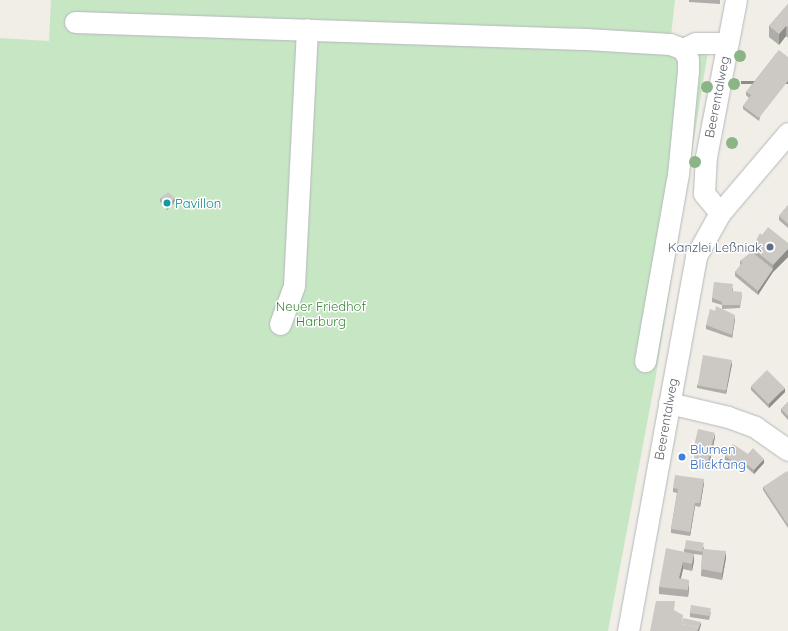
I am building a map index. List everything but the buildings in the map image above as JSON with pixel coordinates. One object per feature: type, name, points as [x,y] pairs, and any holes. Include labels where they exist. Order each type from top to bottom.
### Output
[{"type":"street","name":"Beerentalweg","points":[[720,213],[704,193],[711,119],[736,0]]},
{"type":"street","points":[[75,22],[662,43],[683,49],[696,43],[727,43]]},
{"type":"street","points":[[280,324],[294,286],[307,30]]},
{"type":"street","points":[[645,361],[678,174],[688,71],[683,49]]},
{"type":"street","name":"Beerentalweg","points":[[628,631],[696,256],[720,213],[788,133]]},
{"type":"street","points":[[669,403],[728,416],[755,427],[788,450]]},
{"type":"green space","name":"Neuer Friedhof Harburg","points":[[51,0],[675,0],[671,36],[710,39],[655,381],[608,631],[0,631],[0,38],[49,41]]},
{"type":"place","name":"Pavillon","points":[[167,203]]},
{"type":"place","name":"Kanzlei Leßniak","points":[[770,247]]},
{"type":"place","name":"Blumen Blickfang","points":[[682,457]]}]
